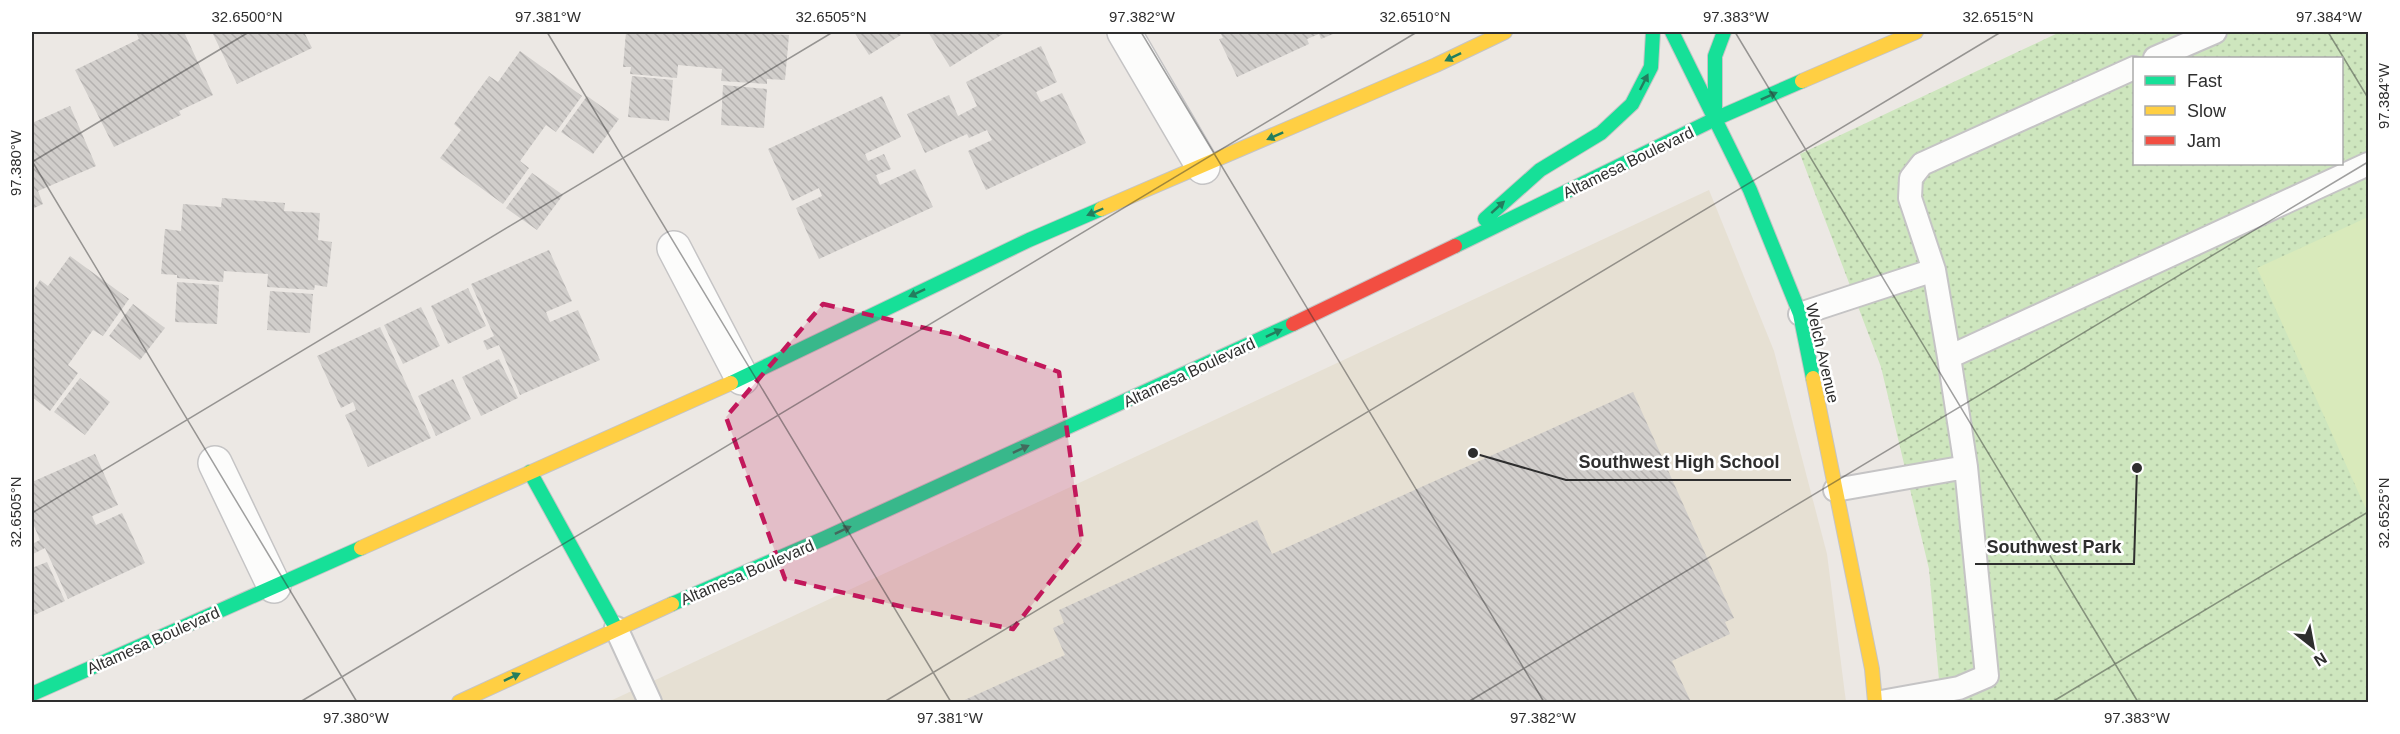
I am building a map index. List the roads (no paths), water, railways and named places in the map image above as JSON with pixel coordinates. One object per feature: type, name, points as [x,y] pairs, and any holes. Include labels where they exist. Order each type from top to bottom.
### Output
[{"type":"main road","name":"Altamesa Boulevard","points":[[32,694],[742,378],[1029,240],[1436,66],[1505,32]]},
{"type":"main road","points":[[1455,246],[1540,170],[1601,133],[1632,104],[1652,67],[1653,32]]},
{"type":"main road","name":"Welch Avenue","points":[[1672,32],[1750,190],[1800,314],[1872,669],[1875,702]]},
{"type":"main road","points":[[1715,119],[1715,56],[1724,32]]},
{"type":"main road","name":"Altamesa Boulevard","points":[[459,702],[616,628],[836,533],[1292,325],[1715,119],[1916,32]]},
{"type":"main road","points":[[530,472],[616,628]]},
{"type":"street","points":[[1124,32],[1203,167]]},
{"type":"street","points":[[674,248],[742,378]]},
{"type":"street","points":[[215,463],[274,586]]},
{"type":"lane","points":[[2157,57],[2215,32]]},
{"type":"lane","points":[[1881,702],[1959,688],[1987,676],[1966,467],[1935,270],[1910,198],[1911,177],[1922,164],[2133,68]]},
{"type":"lane","points":[[1949,357],[2368,164]]},
{"type":"lane","points":[[1800,314],[1935,270]]},
{"type":"lane","points":[[1835,490],[1966,467]]},
{"type":"lane","points":[[616,628],[650,702]]},
{"type":"place","name":"Southwest High School","points":[[1473,453]]},
{"type":"place","name":"Southwest Park","points":[[2137,468]]}]
